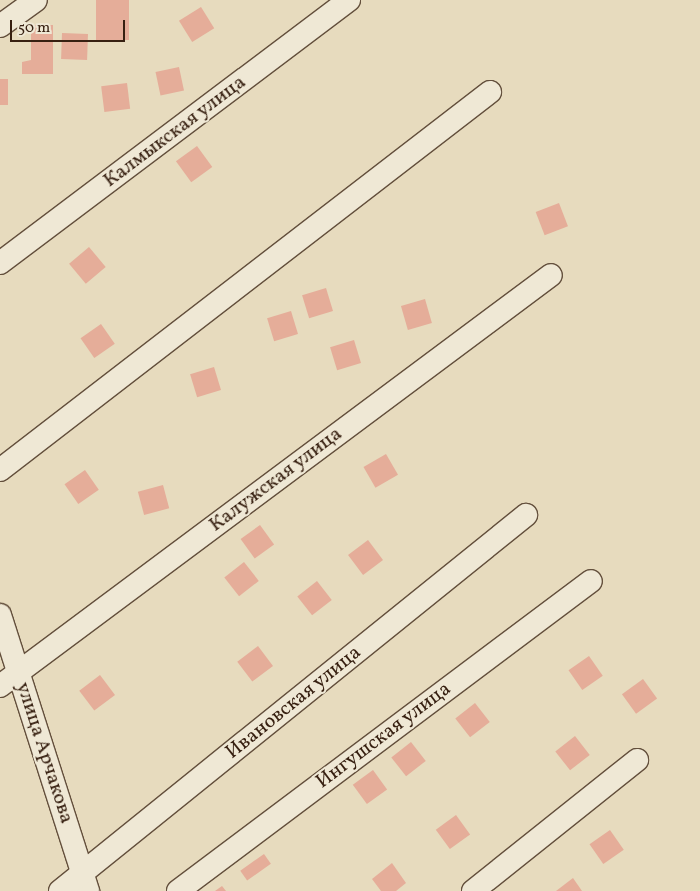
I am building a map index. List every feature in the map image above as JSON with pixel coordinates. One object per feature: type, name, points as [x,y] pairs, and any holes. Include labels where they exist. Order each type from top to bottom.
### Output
[{"type":"street","points":[[0,26],[36,0]]},
{"type":"street","name":"Калмыкская улица","points":[[0,263],[349,0]]},
{"type":"street","points":[[0,470],[490,92]]},
{"type":"street","name":"Калужская улица","points":[[0,686],[551,275]]},
{"type":"street","name":"Ивановская улица","points":[[60,891],[85,883],[526,515]]},
{"type":"street","name":"Ингушская улица","points":[[178,891],[590,581]]},
{"type":"street","name":"улица Арчакова","points":[[0,615],[85,883]]},
{"type":"street","points":[[473,891],[638,760]]},
{"type":"building","points":[[96,0],[129,0],[129,40],[96,40]]},
{"type":"building","points":[[201,7],[214,28],[192,42],[179,21]]},
{"type":"building","points":[[31,25],[53,25],[53,74],[22,74],[22,62],[31,60]]},
{"type":"building","points":[[62,33],[88,34],[87,60],[61,59]]},
{"type":"building","points":[[179,67],[184,90],[161,95],[156,72]]},
{"type":"building","points":[[0,79],[8,79],[8,105],[0,105]]},
{"type":"building","points":[[127,83],[130,109],[104,112],[101,86]]},
{"type":"building","points":[[197,146],[212,167],[191,182],[176,161]]},
{"type":"building","points":[[559,203],[568,226],[545,235],[536,212]]},
{"type":"building","points":[[89,247],[106,267],[86,284],[69,264]]},
{"type":"building","points":[[326,288],[333,311],[309,318],[302,295]]},
{"type":"building","points":[[425,299],[432,323],[408,330],[401,306]]},
{"type":"building","points":[[291,311],[298,334],[274,341],[267,318]]},
{"type":"building","points":[[101,324],[115,344],[94,358],[81,338]]},
{"type":"building","points":[[354,340],[361,363],[337,370],[330,347]]},
{"type":"building","points":[[214,367],[221,390],[197,397],[190,374]]},
{"type":"building","points":[[386,454],[398,475],[375,488],[363,467]]},
{"type":"building","points":[[85,470],[99,490],[78,504],[65,484]]},
{"type":"building","points":[[163,485],[169,508],[144,515],[138,492]]},
{"type":"building","points":[[260,525],[274,544],[255,559],[241,539]]},
{"type":"building","points":[[368,540],[383,560],[363,575],[348,555]]},
{"type":"building","points":[[244,562],[259,581],[239,596],[224,577]]},
{"type":"building","points":[[317,581],[332,600],[312,615],[297,596]]},
{"type":"building","points":[[258,646],[273,666],[252,682],[237,662]]},
{"type":"building","points":[[589,656],[603,676],[582,690],[569,670]]},
{"type":"building","points":[[100,675],[115,695],[94,711],[79,691]]},
{"type":"building","points":[[643,679],[657,698],[636,714],[622,694]]},
{"type":"building","points":[[475,703],[490,722],[470,737],[455,718]]},
{"type":"building","points":[[575,736],[590,755],[570,770],[555,751]]},
{"type":"building","points":[[411,742],[426,761],[406,776],[391,757]]},
{"type":"building","points":[[373,770],[387,789],[367,804],[353,785]]},
{"type":"building","points":[[456,815],[470,834],[450,849],[436,830]]},
{"type":"building","points":[[610,830],[624,850],[603,864],[590,844]]},
{"type":"building","points":[[264,854],[271,864],[247,880],[240,871]]},
{"type":"building","points":[[392,863],[406,883],[396,891],[381,891],[372,879]]},
{"type":"building","points":[[573,878],[582,891],[556,891]]},
{"type":"building","points":[[222,886],[226,891],[215,891]]}]
